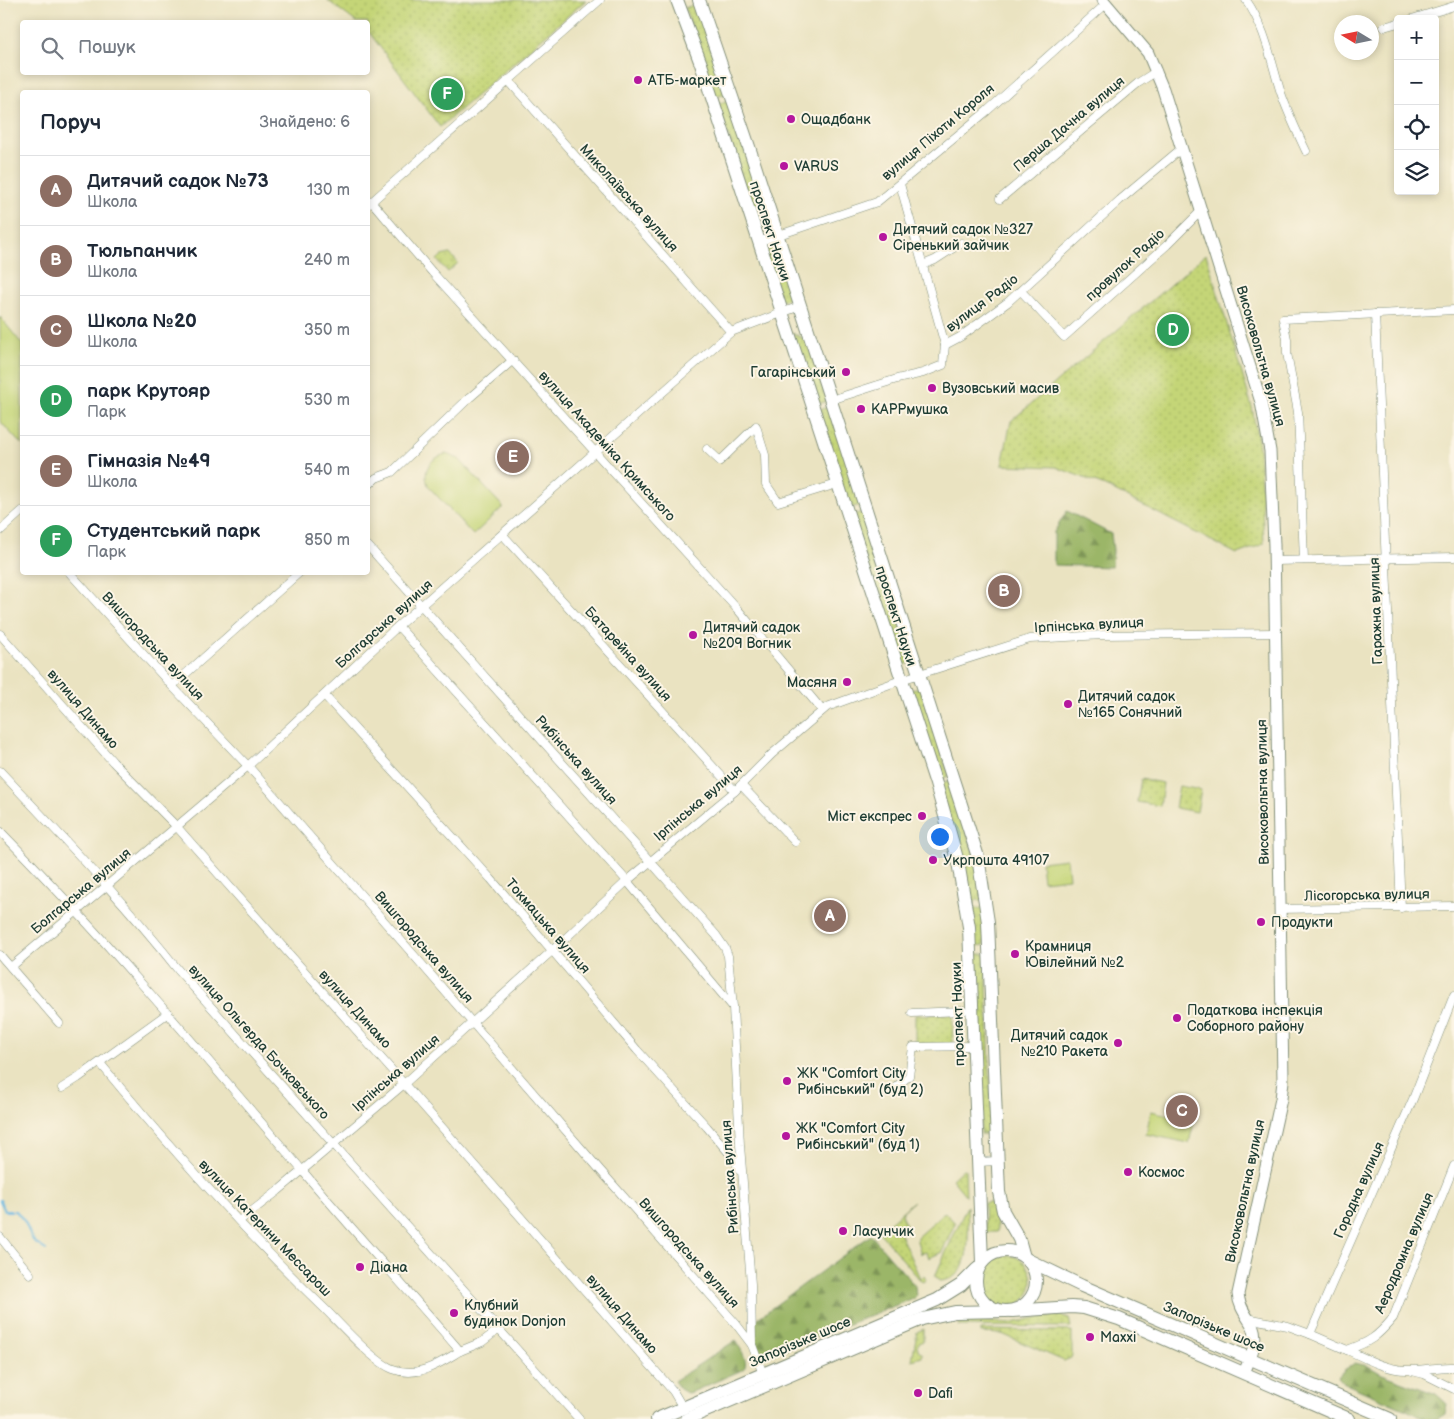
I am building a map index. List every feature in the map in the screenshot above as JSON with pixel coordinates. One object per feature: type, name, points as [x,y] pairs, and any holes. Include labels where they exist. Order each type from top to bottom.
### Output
[{"type":"main road","name":"проспект Науки","points":[[677,0],[690,32],[936,784],[962,881],[969,927],[978,1162],[979,1266]]},
{"type":"main road","name":"проспект Науки","points":[[699,0],[732,95],[976,849],[986,897],[990,951],[997,1161],[1001,1204],[1019,1239],[1026,1258]]},
{"type":"main road","name":"Високовольтна вулиця","points":[[1107,1],[1148,53],[1157,71],[1264,410],[1270,451],[1276,633],[1283,1081],[1281,1099],[1238,1294],[1240,1305],[1254,1329],[1255,1338],[1244,1373]]},
{"type":"main road","points":[[1002,1251],[1010,1251],[1026,1258],[1033,1268],[1036,1277],[1036,1286],[1027,1303],[1008,1311],[989,1306],[982,1300],[976,1284],[979,1266],[994,1253],[1002,1251]]},
{"type":"main road","name":"Запорізьке шосе","points":[[1026,1258],[1082,1286],[1390,1419]]},
{"type":"main road","name":"Запорізьке шосе","points":[[685,1413],[763,1374],[937,1300],[962,1285],[979,1266]]},
{"type":"main road","name":"Запорізьке шосе","points":[[657,1419],[685,1413],[922,1319],[955,1312],[1072,1307],[1094,1310],[1119,1319],[1349,1419]]},
{"type":"street","points":[[370,202],[600,0]]},
{"type":"street","points":[[1246,0],[1256,14],[1281,93],[1306,150]]},
{"type":"street","name":"вулиця Піхоти Короля","points":[[758,242],[877,202],[1029,74],[1107,1]]},
{"type":"street","points":[[1425,15],[1454,6]]},
{"type":"street","points":[[1384,27],[1394,24]]},
{"type":"street","name":"Перша Дачна вулиця","points":[[1000,199],[1138,83],[1157,71]]},
{"type":"street","name":"Миколаївська вулиця","points":[[508,80],[731,332]]},
{"type":"street","name":"вулиця Радіо","points":[[830,400],[923,373],[943,365],[945,345],[995,313],[1120,200],[1182,148]]},
{"type":"street","points":[[900,184],[945,345]]},
{"type":"street","name":"вулиця Академіка Кримського","points":[[370,204],[739,611],[822,710]]},
{"type":"street","name":"провулок Радіо","points":[[1021,291],[1064,337],[1167,245],[1202,210]]},
{"type":"street","points":[[923,265],[935,260],[961,243]]},
{"type":"street","name":"Болгарська вулиця","points":[[11,967],[248,766],[398,626],[422,607],[731,332],[800,306]]},
{"type":"street","points":[[1375,314],[1454,310]]},
{"type":"street","name":"Високовольтна вулиця","points":[[1304,560],[1298,412],[1283,319],[1375,314]]},
{"type":"street","name":"Гаражна вулиця","points":[[1375,314],[1387,558],[1400,908]]},
{"type":"street","points":[[370,484],[376,478],[392,472],[467,400],[513,360]]},
{"type":"street","points":[[707,449],[720,461],[756,426],[765,454],[766,484],[778,502],[837,484]]},
{"type":"street","points":[[0,531],[20,516]]},
{"type":"street","name":"Батарейна вулиця","points":[[503,535],[735,791]]},
{"type":"street","name":"Рибінська вулиця","points":[[370,548],[650,860],[725,948],[728,956],[733,1007],[742,1179],[752,1284],[752,1345]]},
{"type":"street","points":[[1274,561],[1454,558]]},
{"type":"street","name":"Вишгородська вулиця","points":[[72,575],[172,686],[248,766],[736,1324],[752,1345]]},
{"type":"street","points":[[172,686],[297,575]]},
{"type":"street","points":[[398,626],[627,881],[733,1007]]},
{"type":"street","name":"Ірпінська вулиця","points":[[239,1221],[278,1191],[404,1084],[650,860],[735,791],[827,707],[901,680],[1030,639],[1103,635],[1276,633]]},
{"type":"street","name":"вулиця Динамо","points":[[0,634],[113,762],[177,827],[404,1084],[673,1391],[685,1413]]},
{"type":"street","name":"Токмацька вулиця","points":[[325,696],[553,950],[735,1160],[742,1179]]},
{"type":"street","name":"вулиця Ольгерда Бочковського","points":[[0,771],[107,885],[179,971],[579,1419]]},
{"type":"street","points":[[741,785],[796,842]]},
{"type":"street","points":[[0,831],[77,910],[460,1351],[482,1342],[499,1329]]},
{"type":"street","name":"Лісогорська вулиця","points":[[1279,909],[1454,906]]},
{"type":"street","points":[[0,955],[59,1023]]},
{"type":"street","name":"Городна вулиця","points":[[1310,1334],[1413,1099],[1454,995]]},
{"type":"street","points":[[912,1013],[963,1011]]},
{"type":"street","points":[[62,1088],[100,1063],[168,1013]]},
{"type":"street","points":[[893,1091],[909,1076],[913,1047],[974,1046]]},
{"type":"street","name":"вулиця Катерини Мессарош","points":[[100,1063],[152,1126],[266,1252],[384,1364],[394,1370],[414,1372],[436,1366],[460,1351]]},
{"type":"street","points":[[978,1162],[997,1161]]},
{"type":"street","name":"Аеродромна вулиця","points":[[1347,1350],[1364,1344],[1379,1335],[1393,1318],[1454,1166]]},
{"type":"street","points":[[0,1237],[30,1274]]},
{"type":"street","points":[[1247,1318],[1288,1326],[1381,1364],[1424,1374],[1454,1389]]},
{"type":"street","points":[[752,1345],[763,1374]]},
{"type":"street","points":[[1408,1370],[1454,1367]]},
{"type":"green space","points":[[327,0],[586,0],[440,127],[370,34],[370,20],[353,20]]},
{"type":"green space","points":[[696,4],[726,94],[715,97],[685,8]]},
{"type":"green space","points":[[729,101],[770,229],[759,232],[718,104]]},
{"type":"green space","points":[[777,248],[793,297],[781,301],[765,251]]},
{"type":"green space","points":[[450,254],[458,263],[448,272],[437,260],[441,256]]},
{"type":"green space","points":[[1206,254],[1252,407],[1259,446],[1264,544],[1237,554],[1105,486],[1056,467],[1002,465],[1011,421]]},
{"type":"green space","points":[[0,317],[20,342],[20,442],[0,421]]},
{"type":"green space","points":[[792,333],[807,340],[827,401],[816,405]]},
{"type":"green space","points":[[829,407],[861,505],[849,508],[817,410]]},
{"type":"green space","points":[[446,454],[459,459],[503,507],[473,535],[429,487],[427,481],[427,471],[431,462]]},
{"type":"green space","points":[[1067,511],[1111,534],[1113,550],[1112,567],[1054,565],[1054,532]]},
{"type":"green space","points":[[863,512],[912,662],[901,666],[851,515]]},
{"type":"green space","points":[[920,687],[949,776],[938,780],[909,691]]},
{"type":"green space","points":[[1141,779],[1163,783],[1160,806],[1137,802]]},
{"type":"green space","points":[[951,780],[975,858],[982,900],[969,901],[939,784]]},
{"type":"green space","points":[[1179,786],[1201,790],[1197,812],[1175,808]]},
{"type":"green space","points":[[1067,859],[1069,878],[1043,881],[1041,862]]},
{"type":"green space","points":[[983,908],[985,945],[974,946],[970,909]]},
{"type":"green space","points":[[974,954],[986,954],[992,1134],[981,1134]]},
{"type":"green space","points":[[953,1014],[952,1045],[915,1045],[915,1015]]},
{"type":"green space","points":[[1151,1111],[1194,1121],[1189,1143],[1146,1134]]},
{"type":"green space","points":[[965,1169],[966,1196],[952,1179]]},
{"type":"green space","points":[[914,1201],[903,1211],[902,1218],[907,1226],[899,1232],[920,1278],[924,1276],[926,1280],[922,1282],[879,1232]]},
{"type":"green space","points":[[996,1202],[997,1232],[985,1232],[984,1203]]},
{"type":"green space","points":[[967,1206],[968,1240],[964,1263],[959,1272],[951,1278],[939,1281],[935,1276]]},
{"type":"green space","points":[[945,1212],[955,1223],[942,1252],[929,1258],[926,1252],[921,1254],[917,1237]]},
{"type":"green space","points":[[871,1235],[915,1286],[916,1296],[763,1358],[757,1346],[754,1321]]},
{"type":"green space","points":[[1006,1255],[1020,1259],[1028,1267],[1032,1281],[1028,1295],[1020,1303],[1006,1307],[992,1303],[984,1295],[980,1281],[984,1267],[992,1259]]},
{"type":"green space","points":[[1059,1315],[1069,1318],[1071,1327],[958,1326],[960,1322],[971,1319],[1009,1324],[1039,1317]]},
{"type":"green space","points":[[923,1329],[923,1341],[917,1346],[922,1353],[922,1357],[912,1360],[917,1332]]},
{"type":"green space","points":[[981,1330],[1072,1331],[1072,1355],[1071,1358],[1064,1361],[1002,1334],[981,1333]]},
{"type":"green space","points":[[736,1340],[745,1358],[744,1369],[692,1392],[687,1393],[680,1389],[674,1381]]},
{"type":"green space","points":[[1355,1363],[1368,1366],[1382,1374],[1436,1394],[1447,1404],[1445,1414],[1437,1419],[1427,1419],[1344,1383],[1338,1377],[1344,1370]]},
{"type":"waterway","points":[[0,1200],[5,1211],[16,1211],[25,1222],[35,1243],[46,1250]]},
{"type":"place","name":"АТБ-маркет","points":[[638,80]]},
{"type":"place","name":"Студентський парк","points":[[447,94]]},
{"type":"place","name":"Ощадбанк","points":[[791,119]]},
{"type":"place","name":"VARUS","points":[[784,166]]},
{"type":"place","name":"Дитячий садок №327 Сіренький зайчик","points":[[883,237]]},
{"type":"place","name":"парк Крутояр","points":[[1173,330]]},
{"type":"place","name":"Гагарінський","points":[[846,372]]},
{"type":"place","name":"Вузовський масив","points":[[932,388]]},
{"type":"place","name":"КАРРмушка","points":[[861,409]]},
{"type":"place","name":"Гімназія №49","points":[[513,457]]},
{"type":"place","name":"Тюльпанчик","points":[[1004,591]]},
{"type":"place","name":"Дитячий садок №209 Вогник","points":[[693,635]]},
{"type":"place","name":"Масяня","points":[[847,682]]},
{"type":"place","name":"Дитячий садок №165 Сонячний","points":[[1068,704]]},
{"type":"place","name":"Міст експрес","points":[[922,816]]},
{"type":"place","name":"Укрпошта 49107","points":[[933,860]]},
{"type":"place","name":"Дитячий садок №73","points":[[830,916]]},
{"type":"place","name":"Продукти","points":[[1261,922]]},
{"type":"place","name":"Крамниця Ювілейний №2","points":[[1015,954]]},
{"type":"place","name":"Податкова інспекція Соборного району","points":[[1177,1018]]},
{"type":"place","name":"Дитячий садок №210 Ракета","points":[[1118,1043]]},
{"type":"place","name":"ЖК \"Comfort City Рибінський\" (буд 2)","points":[[787,1081]]},
{"type":"place","name":"Школа №20","points":[[1182,1111]]},
{"type":"place","name":"ЖК \"Comfort City Рибінський\" (буд 1)","points":[[786,1136]]},
{"type":"place","name":"Космос","points":[[1128,1172]]},
{"type":"place","name":"Ласунчик","points":[[843,1231]]},
{"type":"place","name":"Діана","points":[[360,1267]]},
{"type":"place","name":"Клубний будинок Donjon","points":[[454,1313]]},
{"type":"place","name":"Maxxi","points":[[1090,1337]]},
{"type":"place","name":"Dafi","points":[[918,1393]]}]
